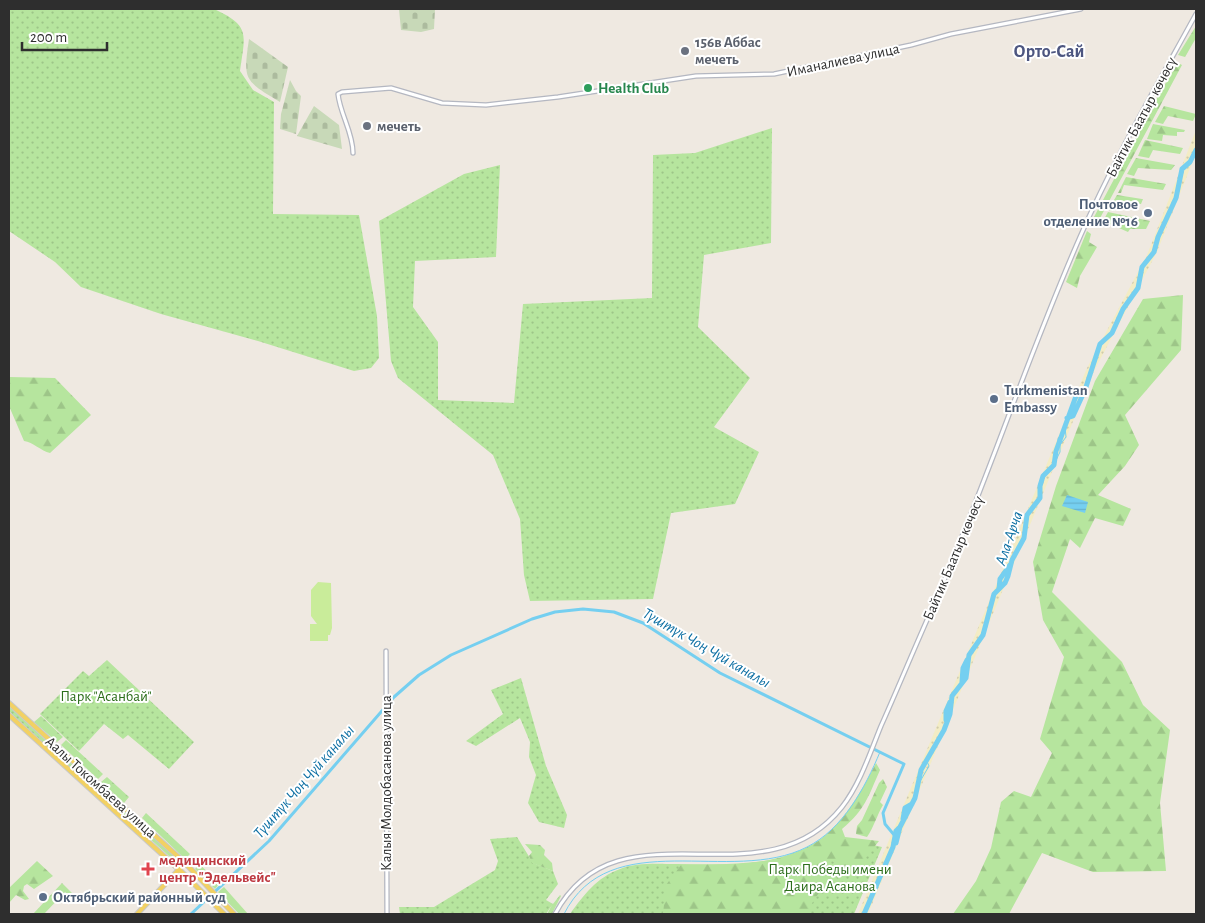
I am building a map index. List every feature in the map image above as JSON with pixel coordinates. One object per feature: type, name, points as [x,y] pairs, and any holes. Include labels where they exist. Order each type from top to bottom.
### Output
[{"type":"main road","name":"Иманалиева улица","points":[[353,153],[353,141],[338,101],[338,94],[342,92],[391,88],[442,102],[486,105],[558,97],[696,76],[774,74],[893,49],[951,34],[1081,9]]},
{"type":"main road","name":"Байтик Баатыр көчөсү","points":[[556,914],[569,894],[590,874],[603,866],[624,858],[654,854],[750,854],[774,851],[796,843],[823,826],[839,810],[857,782],[967,527],[1081,235],[1196,14]]},
{"type":"main road","name":"Калыя Молдобасанова улица","points":[[386,652],[387,914]]},
{"type":"main road","name":"Аалы Токомбаева улица","points":[[9,703],[186,863],[234,914]]},
{"type":"main road","name":"Аалы Токомбаева улица","points":[[9,715],[179,869],[224,914]]},
{"type":"main road","points":[[137,914],[186,863]]},
{"type":"green space","points":[[9,9],[214,9],[226,15],[240,26],[244,40],[240,71],[253,90],[274,102],[273,214],[359,215],[377,316],[379,358],[371,368],[354,371],[258,341],[161,314],[81,287],[55,262],[9,231]]},
{"type":"green space","points":[[399,9],[435,9],[434,29],[421,32],[401,30]]},
{"type":"green space","points":[[1196,26],[1196,38],[1185,57],[1178,55]]},
{"type":"green space","points":[[249,39],[288,67],[280,102],[259,89],[249,78],[246,63]]},
{"type":"green space","points":[[1178,63],[1182,65],[1099,220],[1094,217],[1158,96]]},
{"type":"green space","points":[[290,80],[301,96],[296,134],[280,129],[281,114]]},
{"type":"green space","points":[[314,106],[339,125],[342,149],[297,136]]},
{"type":"green space","points":[[1164,106],[1196,114],[1193,121],[1168,116],[1163,124],[1155,122]]},
{"type":"green space","points":[[1153,124],[1185,130],[1184,132],[1177,132],[1177,136],[1163,135],[1162,141],[1147,139]]},
{"type":"green space","points":[[772,128],[771,243],[704,255],[698,327],[750,378],[714,427],[759,452],[735,504],[671,513],[653,599],[530,601],[524,575],[520,519],[493,455],[398,378],[391,361],[379,221],[464,174],[500,165],[496,257],[415,261],[413,307],[438,342],[438,400],[514,403],[523,304],[652,298],[653,155],[695,153]]},
{"type":"green space","points":[[1145,140],[1183,148],[1180,154],[1153,150],[1149,158],[1138,156]]},
{"type":"green space","points":[[1136,158],[1175,165],[1171,170],[1138,168],[1134,176],[1127,174]]},
{"type":"green space","points":[[1126,177],[1166,184],[1163,190],[1124,185],[1121,193],[1118,193]]},
{"type":"green space","points":[[1117,195],[1143,199],[1141,204],[1117,203],[1114,211],[1108,210]]},
{"type":"green space","points":[[1108,212],[1150,221],[1146,229],[1130,229],[1128,232],[1103,221]]},
{"type":"green space","points":[[1087,231],[1091,234],[1089,242],[1097,247],[1080,276],[1077,288],[1066,282]]},
{"type":"green space","points":[[1183,295],[1181,350],[1125,415],[1139,445],[1125,466],[1098,495],[1131,509],[1123,526],[1095,518],[1080,548],[1070,539],[1052,592],[1122,662],[1143,705],[1170,730],[1160,803],[1166,871],[1093,872],[1042,853],[1009,914],[953,914],[976,881],[991,848],[1001,802],[1014,791],[1031,797],[1052,753],[1040,739],[1064,657],[1043,620],[1033,562],[1056,486],[1095,381],[1143,299]]},
{"type":"green space","points":[[9,377],[55,378],[91,415],[50,453],[47,452],[24,441],[9,406]]},
{"type":"green space","points":[[318,582],[331,583],[332,628],[330,635],[328,635],[328,641],[310,641],[310,624],[317,624],[311,616],[311,590]]},
{"type":"green space","name":"Парк \"Асанбай\"","points":[[107,660],[194,742],[169,769],[128,735],[123,739],[104,724],[79,751],[40,714],[83,671],[89,676]]},
{"type":"green space","points":[[521,678],[546,766],[567,815],[564,828],[539,822],[528,803],[536,775],[529,757],[530,742],[520,718],[476,746],[466,741],[503,714],[491,690]]},
{"type":"green space","points":[[9,706],[53,747],[50,750],[9,711]]},
{"type":"green space","points":[[41,716],[63,737],[57,742],[34,722]]},
{"type":"green space","points":[[66,740],[103,774],[98,779],[61,745]]},
{"type":"green space","points":[[56,750],[176,857],[175,859],[169,856],[54,752]]},
{"type":"green space","name":"Парк Победы имени Даира Асанова","points":[[876,763],[880,770],[869,796],[856,816],[842,829],[845,837],[879,841],[863,861],[867,862],[871,858],[873,860],[866,869],[862,866],[848,871],[829,859],[824,866],[830,875],[830,882],[824,885],[805,914],[663,914],[666,885],[681,865],[749,863],[776,859],[799,852],[820,840],[839,822],[857,797]]},
{"type":"green space","points":[[107,777],[129,797],[124,803],[101,782]]},
{"type":"green space","points":[[883,779],[887,787],[880,802],[883,805],[872,829],[867,837],[856,834],[857,826],[862,820],[879,783]]},
{"type":"green space","points":[[146,813],[190,854],[185,859],[142,818]]},
{"type":"green space","name":"Парк Победы имени Даира Асанова","points":[[827,835],[882,847],[854,914],[570,914],[585,894],[598,882],[612,872],[626,867],[648,864],[736,864],[774,859],[810,846]]},
{"type":"green space","points":[[517,837],[533,863],[553,871],[558,884],[546,900],[553,904],[561,896],[552,914],[547,914],[552,905],[546,914],[400,914],[399,907],[434,907],[495,870],[498,861],[490,839]]},
{"type":"green space","points":[[525,844],[540,845],[545,850],[544,855],[552,863],[553,871],[532,863],[529,856],[532,852]]},
{"type":"green space","points":[[37,861],[53,876],[34,889],[27,884],[24,886],[23,891],[29,899],[25,900],[16,895],[9,903],[9,888]]},
{"type":"green space","points":[[199,864],[220,883],[215,889],[195,869]]},
{"type":"green space","points":[[62,883],[74,895],[71,897],[65,892],[44,914],[33,914]]},
{"type":"green space","points":[[224,887],[248,914],[239,914],[218,892]]},
{"type":"sand","points":[[1196,130],[1196,153],[1157,252],[1094,371],[868,914],[858,914],[1087,368],[1147,255]]},
{"type":"water","points":[[1067,495],[1088,502],[1085,513],[1062,506]]},
{"type":"waterway","name":"Ала-Арча","points":[[864,914],[893,847],[896,831],[915,798],[921,770],[944,730],[950,714],[952,696],[966,678],[969,655],[983,635],[994,594],[1005,583],[1012,560],[1024,538],[1027,515],[1040,498],[1040,486],[1043,476],[1054,465],[1056,451],[1076,396],[1085,390],[1100,344],[1112,333],[1123,309],[1138,288],[1142,267],[1154,252],[1158,237],[1176,198],[1182,169],[1190,162],[1196,150]]},
{"type":"waterway","points":[[1067,418],[1073,416],[1085,390]]},
{"type":"waterway","name":"Ала-Арча","points":[[1056,460],[1060,452],[1060,445],[1066,437],[1065,427]]},
{"type":"waterway","name":"Ала-Арча","points":[[1058,447],[1058,439],[1063,431]]},
{"type":"waterway","points":[[999,589],[1000,579],[1010,565]]},
{"type":"waterway","name":"Ала-Арча","points":[[1006,570],[1006,580]]},
{"type":"waterway","name":"Түштүк Чоң Чүй каналы","points":[[191,914],[269,841],[394,697],[419,675],[451,655],[532,619],[555,612],[583,609],[614,612],[643,623],[720,673],[904,764],[883,813],[885,824],[895,836]]},
{"type":"waterway","points":[[962,682],[963,668],[967,660]]},
{"type":"waterway","points":[[946,720],[946,711],[950,702]]},
{"type":"waterway","points":[[564,914],[585,887],[611,871],[641,863],[743,861],[777,857],[807,847],[820,839],[842,819],[860,793],[880,752]]},
{"type":"waterway","points":[[918,785],[929,766],[926,759]]},
{"type":"waterway","name":"Ала-Арча","points":[[903,819],[905,808],[912,804]]},
{"type":"waterway","name":"Түштүк Чоң Чүй каналы","points":[[896,843],[900,827]]},
{"type":"place","name":"156в Аббас мечеть","points":[[685,51]]},
{"type":"place","name":"Health Club","points":[[588,88]]},
{"type":"place","name":"мечеть","points":[[367,126]]},
{"type":"place","name":"Почтовое отделение №16","points":[[1148,213]]},
{"type":"place","name":"Turkmenistan Embassy","points":[[994,399]]},
{"type":"place","name":"медицинский центр \"Эдельвейс\"","points":[[148,869]]},
{"type":"place","name":"Октябрьский районный суд","points":[[43,897]]},
{"type":"district","name":"Орто-Сай","points":[[1049,51]]}]
